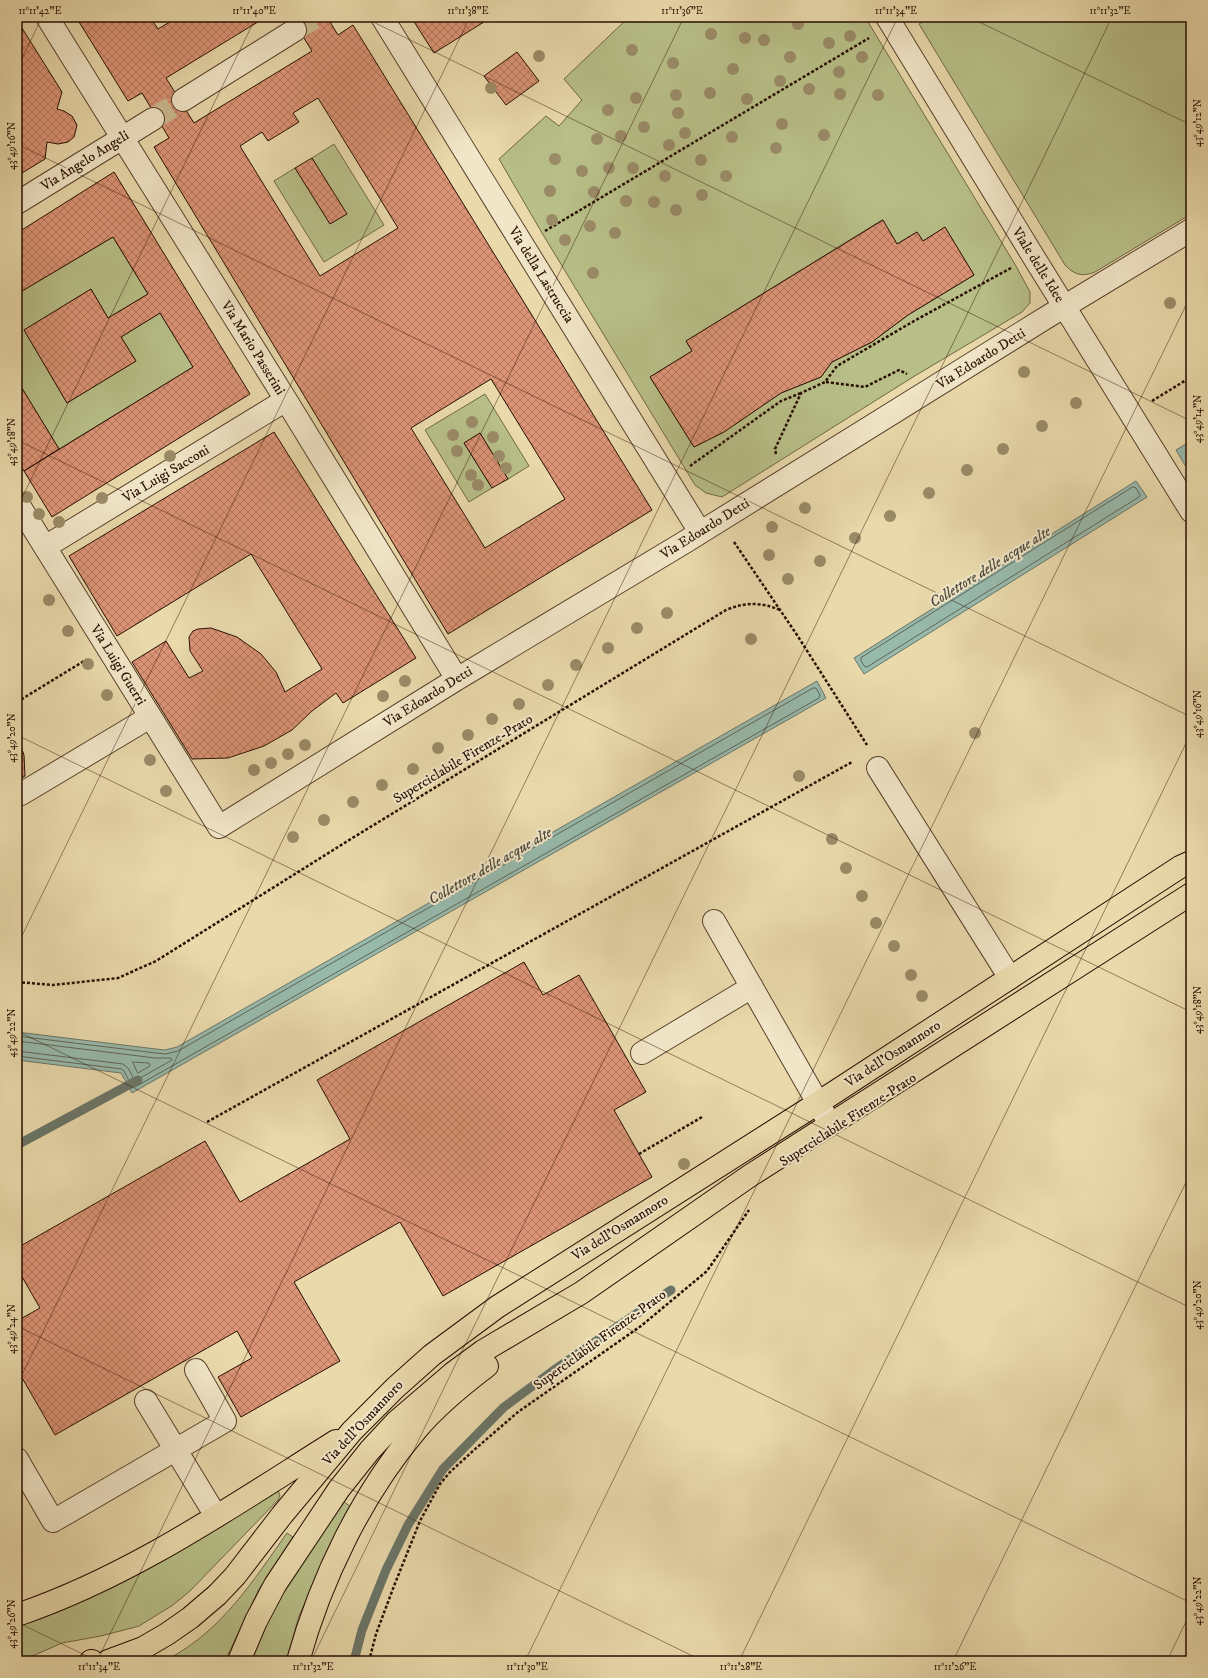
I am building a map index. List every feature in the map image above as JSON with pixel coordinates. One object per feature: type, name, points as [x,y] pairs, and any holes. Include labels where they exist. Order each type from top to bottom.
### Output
[{"type":"main road","name":"Via dell'Osmannoro","points":[[108,1661],[143,1648],[167,1634],[190,1618],[217,1595],[235,1576],[282,1515],[352,1431],[395,1388],[432,1355],[497,1307],[818,1103],[1180,867],[1191,862]]},
{"type":"main road","name":"Via dell'Osmannoro","points":[[239,1661],[256,1621],[275,1585],[339,1489],[397,1421],[425,1396],[483,1351],[581,1293],[751,1175],[1191,894]]},
{"type":"main road","points":[[298,1661],[310,1621],[350,1530],[387,1468],[417,1429],[451,1394],[581,1293]]},
{"type":"main road","points":[[17,1615],[79,1590],[131,1566],[216,1516],[352,1431]]},
{"type":"street","name":"Via Mario Passerini","points":[[47,17],[286,400],[457,679]]},
{"type":"street","name":"Via della Lastruccia","points":[[382,17],[700,532]]},
{"type":"street","name":"Viale delle Idee","points":[[894,19],[1033,256],[1191,511]]},
{"type":"street","points":[[183,100],[295,30]]},
{"type":"street","name":"Via Angelo Angeli","points":[[17,203],[153,119]]},
{"type":"street","name":"Via Edoardo Detti","points":[[219,827],[457,679],[720,520],[1191,230]]},
{"type":"street","name":"Via Luigi Sacconi","points":[[45,547],[286,400]]},
{"type":"street","name":"Via Luigi Guerri","points":[[17,502],[219,827]]},
{"type":"street","points":[[21,794],[150,716]]},
{"type":"street","points":[[878,768],[1010,978]]},
{"type":"street","points":[[714,921],[830,1124]]},
{"type":"street","points":[[642,1053],[752,987]]},
{"type":"street","points":[[17,1459],[53,1521],[225,1421],[196,1370]]},
{"type":"street","points":[[146,1400],[216,1516]]},
{"type":"path","points":[[523,244],[868,38],[894,19]]},
{"type":"path","points":[[668,480],[781,400],[825,382],[837,366],[914,321],[1033,256]]},
{"type":"path","points":[[825,382],[865,387],[899,370],[934,387]]},
{"type":"path","points":[[1130,413],[1191,377]]},
{"type":"path","points":[[783,481],[775,449],[801,393]]},
{"type":"path","points":[[720,520],[797,634],[863,737]]},
{"type":"path","name":"Superciclabile Firenze-Prato","points":[[17,982],[52,985],[118,978],[156,961],[354,837],[726,610],[736,606],[759,604],[780,610]]},
{"type":"path","points":[[17,702],[107,647]]},
{"type":"path","points":[[208,1122],[819,779],[858,759]]},
{"type":"path","points":[[639,1154],[702,1117]]},
{"type":"path","name":"Superciclabile Firenze-Prato","points":[[369,1661],[376,1634],[414,1536],[431,1500],[443,1480],[474,1450],[518,1412],[641,1326],[707,1271],[751,1206]]},
{"type":"green space","points":[[629,17],[865,17],[1016,266],[1030,292],[1030,303],[1022,312],[913,377],[722,497],[706,493],[695,485],[542,233],[499,159],[546,116],[559,126],[582,100],[564,79]],"holes":[[[882,220],[897,244],[917,232],[923,241],[945,228],[974,275],[908,315],[872,342],[832,362],[821,377],[781,393],[724,432],[694,447],[650,377],[692,351],[686,341]]]},
{"type":"green space","points":[[931,17],[1191,17],[1191,214],[1095,272],[1083,275],[1072,271],[1065,265],[919,24]]},
{"type":"green space","points":[[334,144],[384,225],[324,262],[274,181],[295,168],[330,224],[346,214],[312,158]]},
{"type":"green space","points":[[113,237],[148,294],[108,318],[91,289],[24,330],[67,403],[136,361],[121,337],[160,313],[193,367],[59,449],[17,380],[17,294]]},
{"type":"green space","points":[[485,394],[529,466],[508,479],[480,433],[464,443],[492,488],[469,502],[425,430]]},
{"type":"green space","points":[[278,1490],[280,1496],[278,1500],[190,1591],[173,1605],[139,1626],[101,1636],[62,1643],[21,1661],[17,1661],[17,1623]]},
{"type":"green space","points":[[340,1499],[351,1507],[334,1538],[299,1616],[286,1661],[251,1661],[255,1647],[279,1600]]},
{"type":"green space","points":[[287,1533],[293,1537],[259,1589],[225,1661],[171,1660],[170,1658],[206,1633],[236,1603]]},
{"type":"water","points":[[1191,441],[1191,468],[1188,470],[1176,450]]},
{"type":"water","points":[[1136,481],[1147,497],[864,674],[854,658]]},
{"type":"water","points":[[817,681],[826,698],[132,1093],[121,1073],[17,1060],[17,1032],[165,1050],[177,1047]]},
{"type":"building","points":[[76,17],[150,17],[158,29],[178,17],[266,17],[166,78],[194,123],[312,51],[291,17],[327,17],[338,35],[353,25],[652,510],[448,634],[154,147],[169,138],[142,93],[128,101]],"holes":[[[318,98],[398,228],[320,276],[240,146],[262,132],[268,141],[299,122],[293,113]],[[491,379],[565,499],[485,548],[411,428]]]},
{"type":"building","points":[[411,17],[492,17],[434,53]]},
{"type":"building","points":[[17,20],[62,92],[57,109],[72,116],[77,125],[74,137],[68,142],[58,144],[47,142],[45,159],[17,176]]},
{"type":"building","points":[[517,52],[539,81],[506,105],[484,76]]},
{"type":"building","points":[[312,158],[347,214],[330,224],[295,168]]},
{"type":"building","points":[[114,172],[250,394],[52,517],[24,471],[193,367],[160,313],[121,337],[136,361],[67,403],[24,330],[91,289],[108,318],[148,294],[113,237],[17,294],[17,233]]},
{"type":"building","points":[[883,220],[897,244],[917,232],[923,241],[945,227],[974,275],[908,315],[872,342],[832,362],[821,377],[781,393],[724,432],[694,447],[650,377],[692,351],[686,341]]},
{"type":"building","points":[[17,380],[59,449],[24,471],[17,460]]},
{"type":"building","points":[[274,432],[416,658],[343,703],[336,693],[312,711],[292,730],[264,746],[228,758],[192,759],[132,662],[166,641],[189,678],[203,671],[190,651],[189,637],[193,631],[211,628],[237,637],[261,654],[276,672],[285,692],[322,669],[251,554],[117,636],[69,556]]},
{"type":"building","points":[[480,433],[508,479],[492,488],[464,443]]},
{"type":"building","points":[[17,736],[24,755],[25,776],[17,781]]},
{"type":"building","points":[[524,962],[543,995],[579,975],[646,1092],[614,1110],[652,1177],[443,1296],[400,1222],[294,1282],[340,1361],[241,1417],[218,1377],[252,1358],[237,1331],[55,1435],[17,1369],[17,1321],[40,1308],[17,1268],[17,1248],[205,1141],[240,1202],[350,1139],[317,1080]]},
{"type":"waterway","points":[[17,1145],[138,1080]]},
{"type":"waterway","points":[[354,1661],[362,1630],[386,1570],[408,1525],[443,1469],[504,1407],[554,1370],[671,1290]]},
{"type":"tunnel","points":[[295,30],[316,17]]},
{"type":"tunnel","points":[[153,119],[183,100]]},
{"type":"water label","name":"Collettore delle acque alte","points":[[990,567]]},
{"type":"water label","name":"Collettore delle acque alte","points":[[490,866]]}]
